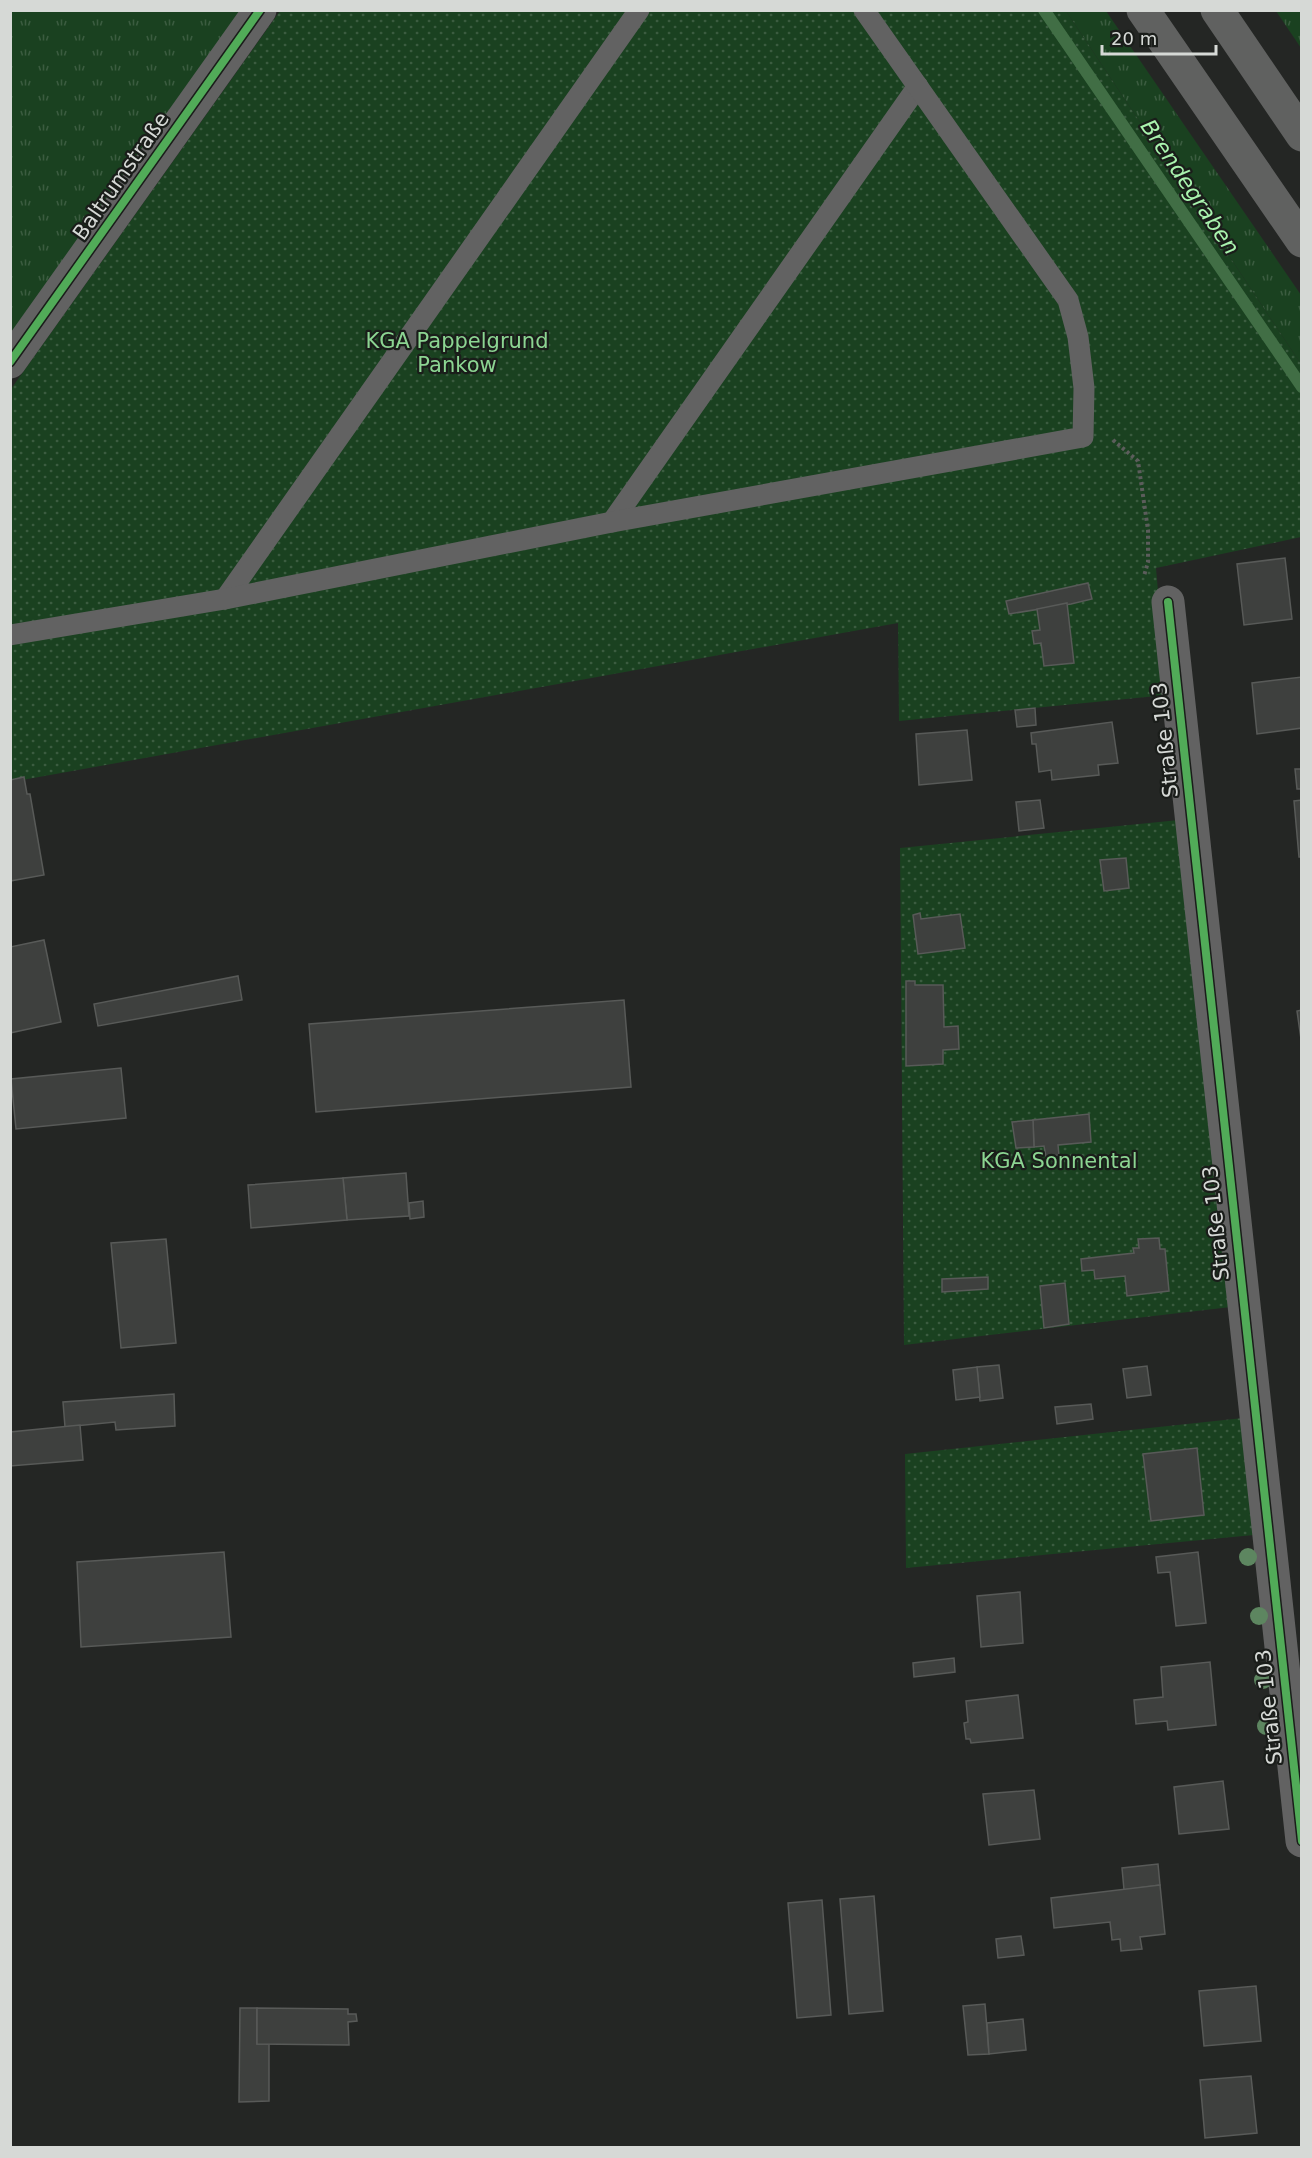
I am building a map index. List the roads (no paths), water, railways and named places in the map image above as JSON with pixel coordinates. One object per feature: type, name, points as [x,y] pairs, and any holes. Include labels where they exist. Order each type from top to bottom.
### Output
[{"type":"highway","points":[[1143,10],[1302,241]]},
{"type":"highway","points":[[1216,10],[1302,135]]},
{"type":"street","name":"Baltrumstraße","points":[[10,362],[260,10]]},
{"type":"street","name":"Straße 103","points":[[1168,602],[1302,1841]]},
{"type":"lane","points":[[225,598],[639,10]]},
{"type":"lane","points":[[10,635],[225,598],[612,522],[1083,437],[1084,388],[1078,337],[1068,300],[864,10]]},
{"type":"lane","points":[[612,522],[918,86]]},
{"type":"waterway","name":"Brendegraben","points":[[1044,10],[1302,387]]},
{"type":"park label","name":"KGA Pappelgrund Pankow","points":[[457,353]]},
{"type":"park label","name":"KGA Sonnental","points":[[1059,1161]]}]
